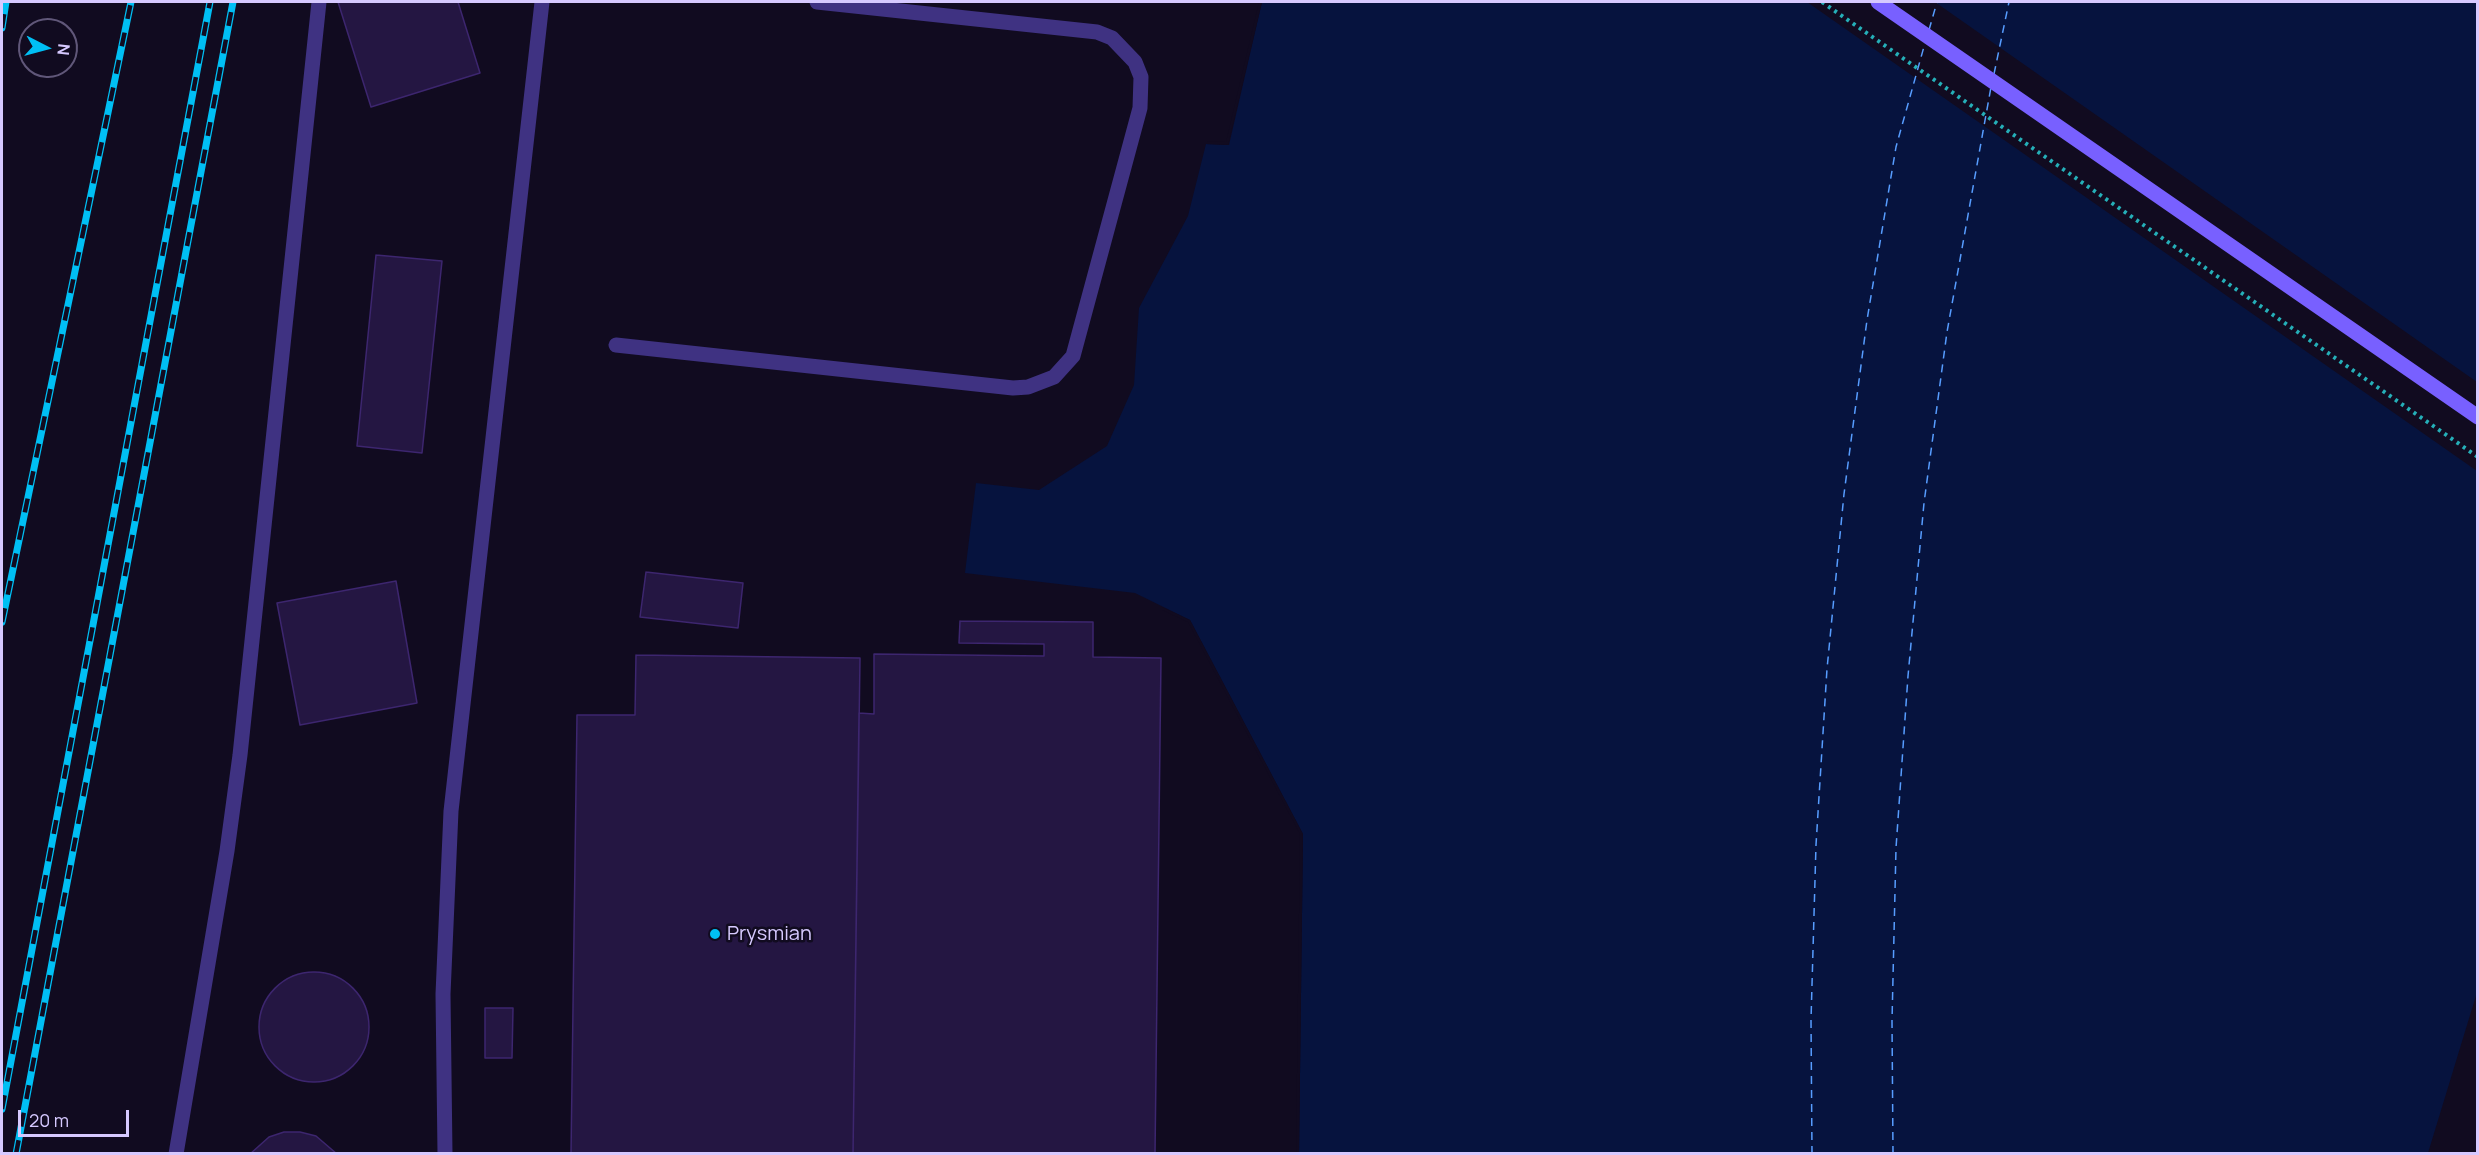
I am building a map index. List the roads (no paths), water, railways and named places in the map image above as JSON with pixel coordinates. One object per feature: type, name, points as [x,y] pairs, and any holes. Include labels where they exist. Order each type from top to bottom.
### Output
[{"type":"main road","points":[[1878,2],[2478,417]]},
{"type":"street","points":[[176,1154],[227,851],[240,755],[319,2]]},
{"type":"street","points":[[445,1154],[443,994],[452,811],[542,2]]},
{"type":"street","points":[[616,345],[1014,388],[1028,387],[1054,377],[1073,356],[1140,108],[1141,77],[1135,62],[1112,38],[1097,32],[817,2]]},
{"type":"water","points":[[1262,2],[2477,2],[2478,989],[2428,1153],[1299,1153],[1303,834],[1190,620],[1135,593],[965,573],[976,483],[1039,490],[1107,446],[1134,385],[1139,308],[1188,216],[1206,144],[1229,145]]},
{"type":"railway","points":[[2,28],[6,2]]},
{"type":"railway","points":[[2,622],[131,2]]},
{"type":"railway","points":[[2,1109],[210,2]]},
{"type":"railway","points":[[16,1154],[233,2]]},
{"type":"place","name":"Prysmian","points":[[715,934]]}]
